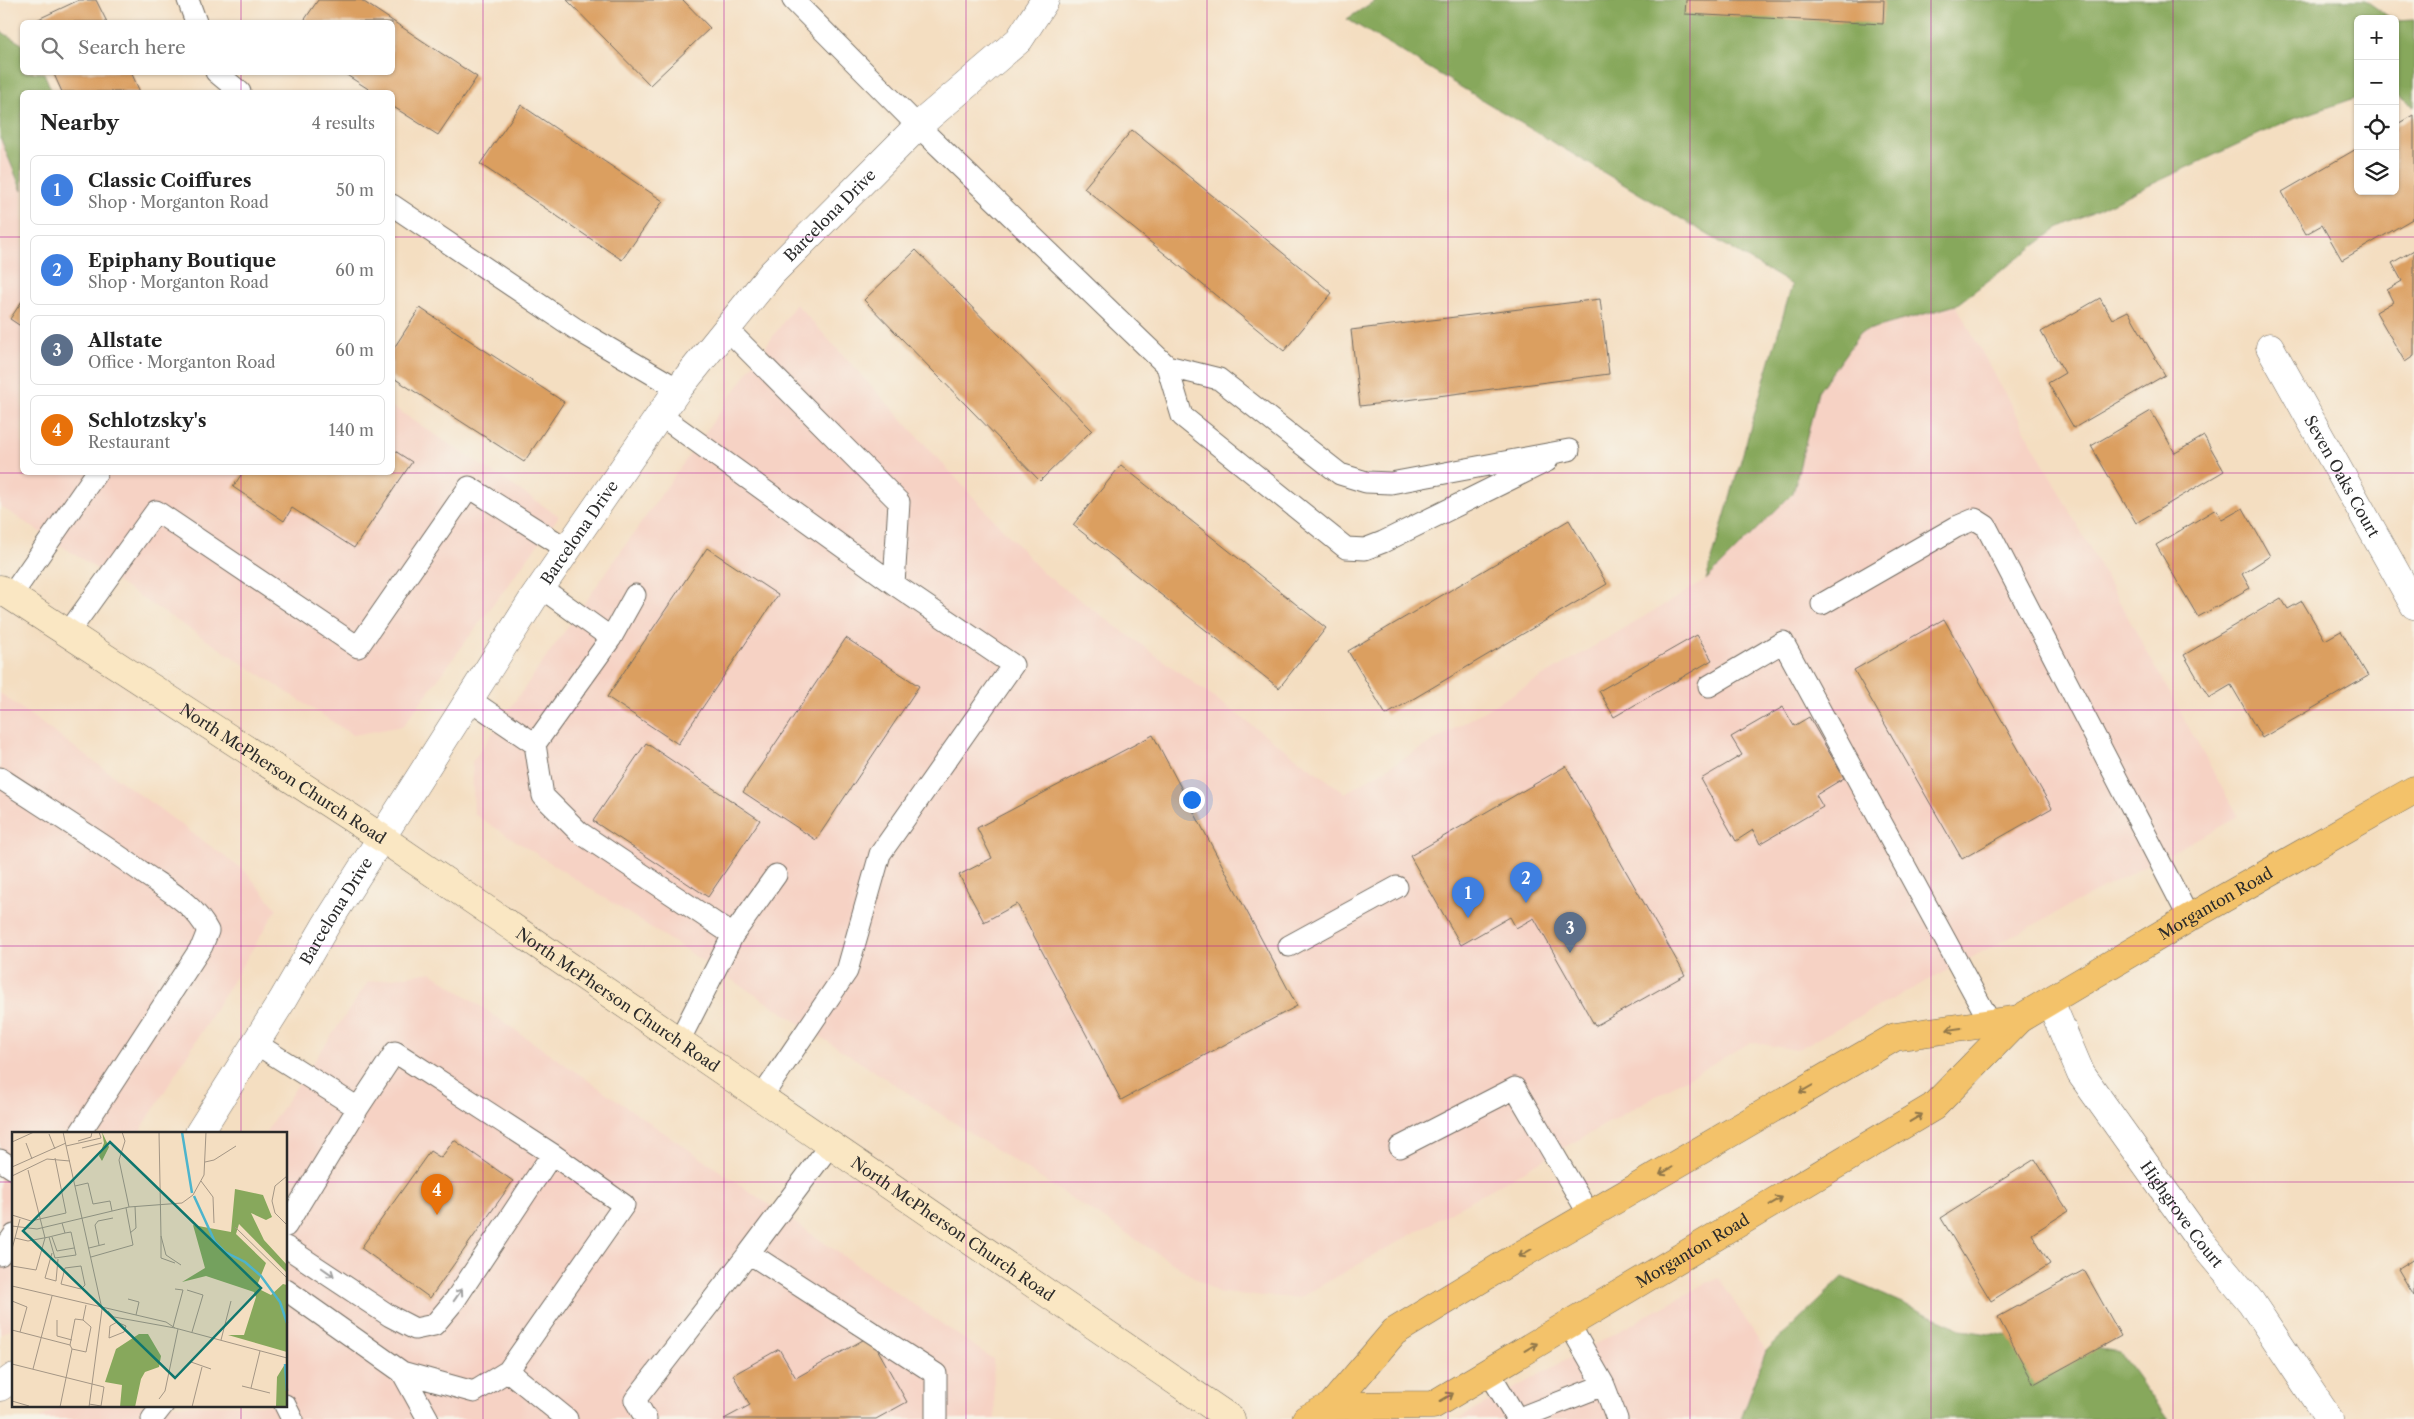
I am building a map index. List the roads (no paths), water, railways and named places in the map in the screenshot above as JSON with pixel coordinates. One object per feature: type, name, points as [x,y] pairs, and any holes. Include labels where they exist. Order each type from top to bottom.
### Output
[{"type":"main road","name":"North McPherson Church Road","points":[[5,592],[382,838],[1231,1419]]},
{"type":"main road","name":"Morganton Road","points":[[1331,1406],[1432,1405],[1933,1107],[2019,1020],[2190,918],[2414,790]]},
{"type":"main road","name":"Morganton Road","points":[[1306,1419],[1331,1406],[1394,1332],[1506,1263],[1590,1216],[1895,1037],[2019,1020]]},
{"type":"street","name":"Barcelona Drive","points":[[201,1132],[540,587],[678,389],[772,274],[918,126],[1018,40],[1045,0]]},
{"type":"street","name":"Seven Oaks Court","points":[[2270,346],[2414,605]]},
{"type":"street","name":"Highgrove Court","points":[[2050,1001],[2081,1074],[2200,1241],[2251,1302],[2329,1419]]},
{"type":"street","points":[[0,1387],[12,1378]]},
{"type":"lane","points":[[188,0],[195,20]]},
{"type":"lane","points":[[793,0],[918,126],[1167,366],[1219,380],[1340,474],[1366,482],[1391,483],[1569,450],[1383,542],[1365,549],[1346,548],[1182,416],[1167,366]]},
{"type":"lane","points":[[220,75],[238,90]]},
{"type":"lane","points":[[395,207],[576,329],[678,389]]},
{"type":"lane","points":[[726,328],[899,502],[894,584]]},
{"type":"lane","points":[[660,415],[894,584],[1013,665],[880,854],[847,972],[761,1098]]},
{"type":"lane","points":[[5,592],[95,475]]},
{"type":"lane","points":[[68,633],[156,511],[358,647],[469,487],[567,549]]},
{"type":"lane","points":[[1822,604],[1956,527],[1975,519],[1986,526],[2190,918]]},
{"type":"lane","points":[[540,587],[611,638]]},
{"type":"lane","points":[[635,595],[611,638],[535,744],[543,796],[579,832],[733,935]]},
{"type":"lane","points":[[1710,686],[1783,642],[1991,1024]]},
{"type":"lane","points":[[469,699],[535,744]]},
{"type":"lane","points":[[0,778],[123,858],[190,907],[203,920],[208,931],[202,946],[81,1132]]},
{"type":"lane","points":[[679,1041],[733,935],[776,875]]},
{"type":"lane","points":[[1289,946],[1397,886]]},
{"type":"lane","points":[[255,1043],[358,1108]]},
{"type":"lane","points":[[288,1223],[358,1108],[395,1052],[552,1154],[624,1205],[508,1371],[474,1392],[402,1372],[288,1291]]},
{"type":"lane","points":[[1400,1147],[1515,1088],[1590,1216]]},
{"type":"lane","points":[[646,1419],[635,1400],[830,1145]]},
{"type":"lane","points":[[288,1248],[390,1316],[415,1329],[434,1325],[456,1300],[552,1154]]},
{"type":"lane","points":[[0,1160],[12,1168]]},
{"type":"lane","points":[[0,1255],[12,1238]]},
{"type":"lane","points":[[749,1253],[936,1374],[936,1419]]},
{"type":"lane","points":[[1569,1324],[1604,1384],[1617,1419]]},
{"type":"lane","points":[[508,1371],[567,1419]]},
{"type":"lane","points":[[402,1372],[428,1419]]},
{"type":"lane","points":[[1490,1372],[1517,1419],[1604,1384]]},
{"type":"lane","points":[[152,1419],[162,1406]]},
{"type":"lane","points":[[286,1406],[292,1419]]},
{"type":"place","name":"Epiphany Boutique","points":[[1526,903]]},
{"type":"place","name":"Classic Coiffures","points":[[1468,918]]},
{"type":"place","name":"Allstate","points":[[1570,953]]},
{"type":"place","name":"Schlotzsky's","points":[[437,1215]]}]
